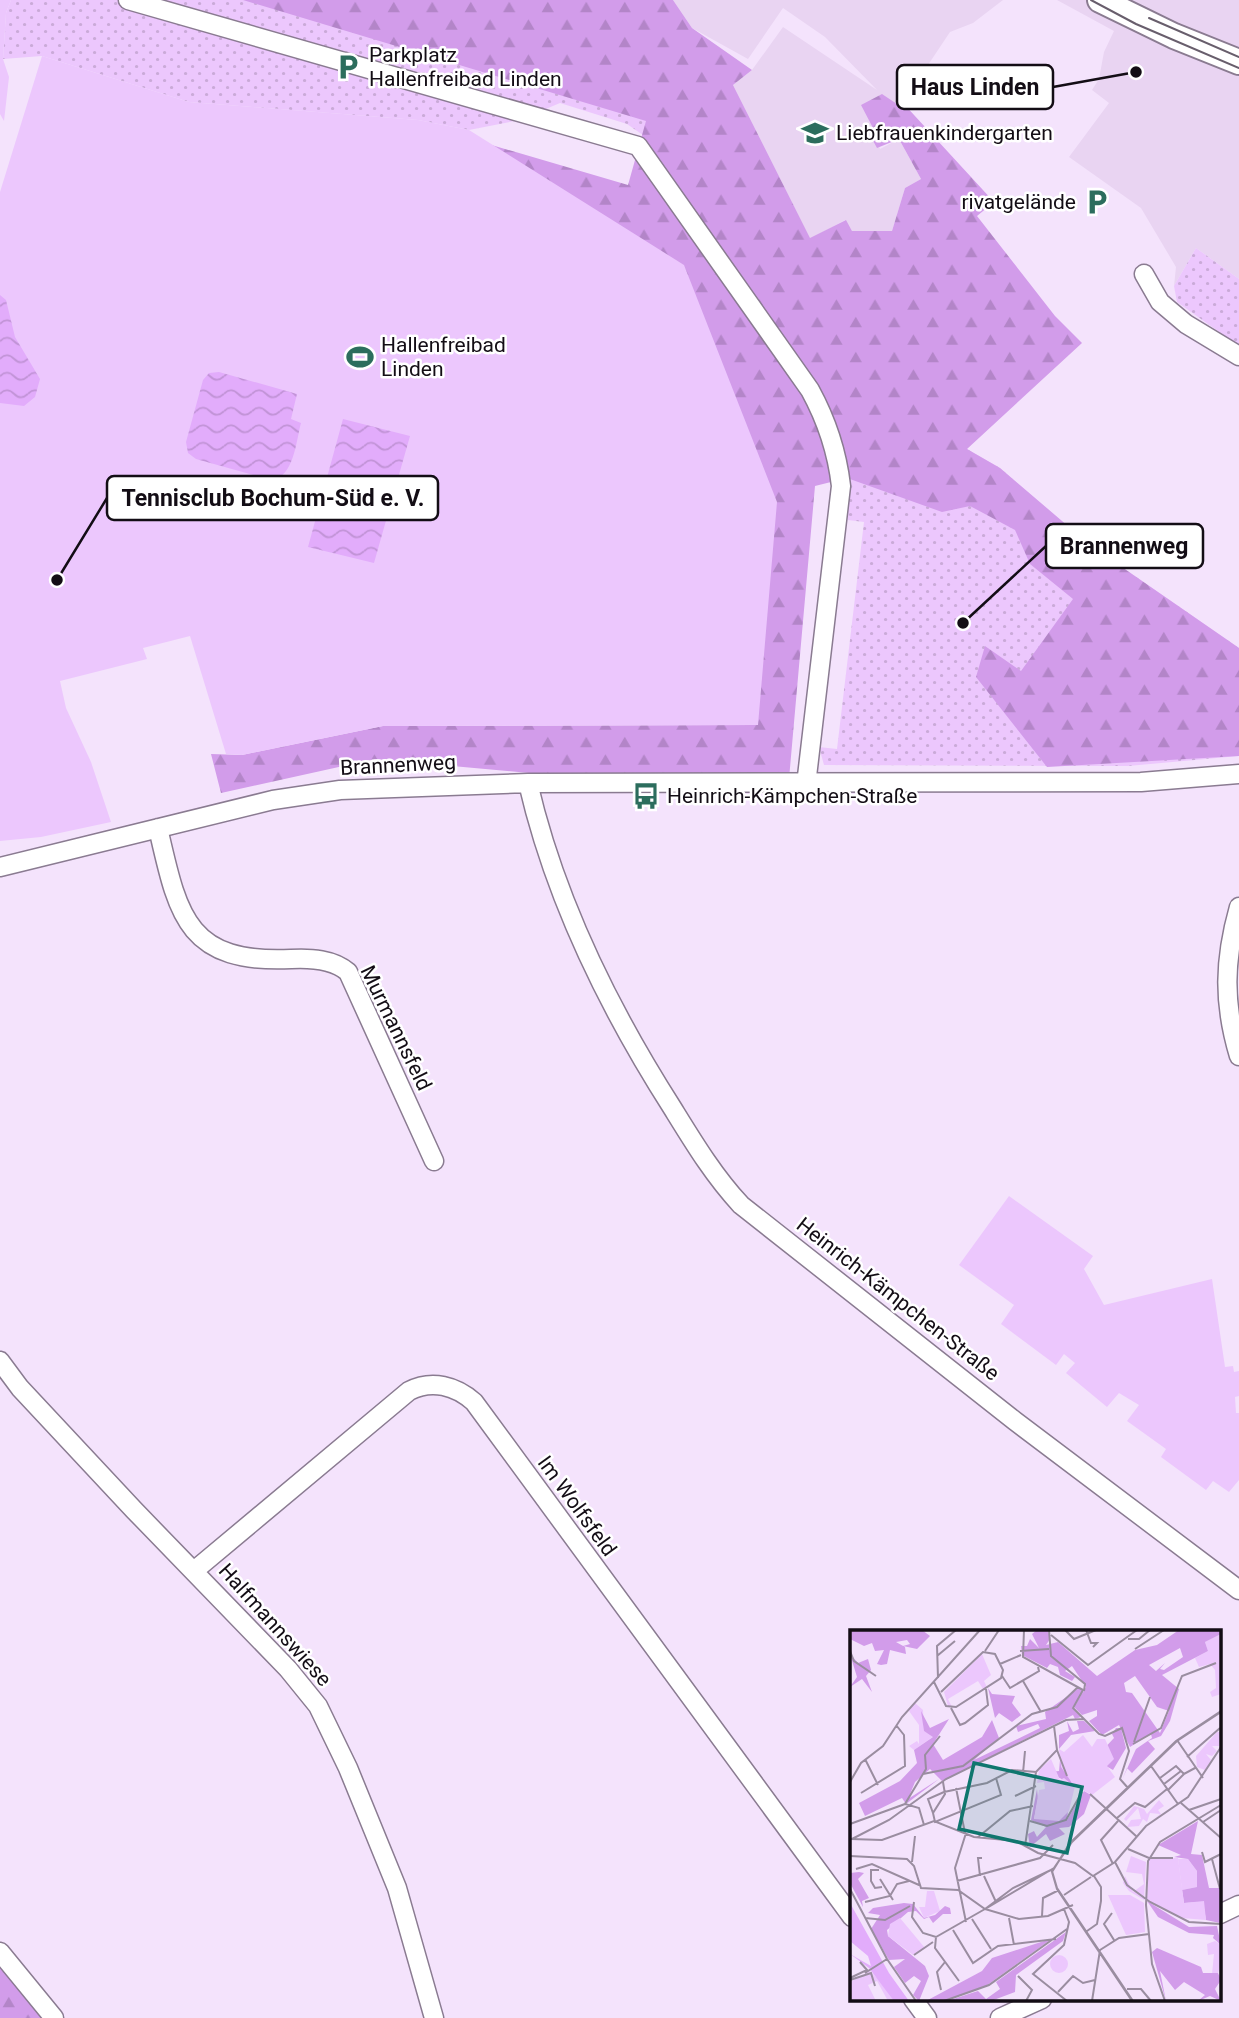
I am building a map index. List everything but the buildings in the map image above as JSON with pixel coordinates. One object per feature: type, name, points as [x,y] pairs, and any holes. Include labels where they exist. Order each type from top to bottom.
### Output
[{"type":"street","points":[[128,0],[638,146],[810,390],[825,419],[837,456],[841,486],[806,785]]},
{"type":"street","points":[[1100,0],[1174,36],[1239,62]]},
{"type":"street","points":[[1144,274],[1160,302],[1186,324],[1239,356]]},
{"type":"street","name":"Brannenweg","points":[[0,867],[314,793],[401,786],[528,783],[806,785],[1141,782],[1239,774]]},
{"type":"street","name":"Heinrich-Kämpchen-Straße","points":[[528,783],[543,844],[598,978],[655,1081],[718,1180],[741,1205],[1015,1421],[1239,1590]]},
{"type":"street","name":"Murmannsfeld","points":[[158,828],[178,905],[188,924],[206,942],[246,958],[326,961],[348,972],[434,1161]]},
{"type":"street","points":[[1239,907],[1228,948],[1227,1005],[1239,1056]]},
{"type":"street","name":"Halfmannswiese","points":[[0,1361],[20,1388],[77,1449],[288,1669],[323,1716],[360,1795],[397,1888],[434,2018]]},
{"type":"street","name":"Im Wolfsfeld","points":[[195,1570],[409,1391],[428,1385],[459,1391],[474,1402],[850,1914]]},
{"type":"street","points":[[1222,1913],[1239,1905]]},
{"type":"street","points":[[0,1952],[54,2018]]},
{"type":"street","points":[[914,2000],[927,2018]]},
{"type":"street","points":[[1000,2018],[1040,2000]]},
{"type":"shaded area","points":[[0,0],[11,0],[6,13],[3,59],[9,77],[4,121],[0,114]]},
{"type":"shaded area","points":[[11,0],[655,0],[786,218],[967,449],[1000,468],[1090,545],[1239,648],[1239,756],[1128,766],[824,765],[819,747],[837,749],[864,522],[848,520],[847,478],[666,151],[627,124],[560,103],[520,120],[469,130],[418,120],[189,102],[42,56],[3,59],[6,13]]},
{"type":"shaded area","points":[[673,0],[1003,0],[973,23],[950,32],[900,107],[873,129],[880,149],[899,139],[921,179],[905,188],[892,231],[852,231],[845,220],[810,239],[733,85],[752,70],[783,27],[877,90],[825,37],[783,8],[748,59],[692,28]]},
{"type":"shaded area","points":[[1057,0],[1239,0],[1239,279],[1196,248],[1174,286],[1176,267],[1141,208],[1069,157],[1109,103],[1092,90],[1099,79],[1104,52],[1114,31]]},
{"type":"shaded area","name":"Hallenfreibad Linden","points":[[42,56],[189,102],[418,120],[469,130],[684,265],[777,502],[758,725],[383,726],[242,755],[226,754],[190,636],[143,648],[147,659],[60,681],[66,708],[91,762],[111,822],[41,837],[0,841],[0,192]]},
{"type":"shaded area","points":[[1196,248],[1239,279],[1239,346],[1177,302],[1174,286]]},
{"type":"shaded area","points":[[1009,1196],[1093,1256],[1084,1269],[1104,1305],[1212,1279],[1225,1367],[1233,1366],[1234,1372],[1239,1371],[1239,1396],[1235,1397],[1236,1413],[1239,1413],[1239,1480],[1229,1492],[1213,1481],[1206,1490],[1161,1457],[1166,1449],[1127,1421],[1139,1405],[1119,1393],[1107,1407],[1066,1373],[1075,1363],[1064,1354],[1056,1365],[1001,1324],[1014,1305],[959,1265]]},
{"type":"green space","points":[[243,0],[673,0],[692,28],[752,70],[733,85],[810,238],[846,220],[852,231],[892,231],[905,188],[921,179],[899,139],[877,148],[871,137],[873,128],[861,105],[882,94],[900,106],[903,103],[994,202],[977,216],[1055,316],[1082,343],[967,449],[1000,468],[1090,545],[1239,648],[1239,756],[1047,767],[976,677],[985,646],[1021,671],[1073,599],[1030,564],[1015,530],[970,506],[942,512],[847,478],[815,486],[789,779],[529,773],[375,759],[221,793],[211,754],[242,755],[383,726],[757,725],[478,141],[628,185],[646,121]]},
{"type":"green space","points":[[0,1965],[43,2018],[0,2018]]},
{"type":"water","points":[[0,295],[6,300],[15,337],[40,379],[35,397],[24,406],[0,403]]},
{"type":"water","points":[[219,372],[297,394],[291,419],[301,423],[293,458],[279,478],[271,480],[196,459],[188,453],[186,442],[203,380],[209,373]]},
{"type":"water","points":[[343,419],[410,436],[374,563],[308,547]]},
{"type":"tram line","points":[[1091,0],[1136,24],[1239,68]]},
{"type":"tram line","points":[[1149,18],[1239,57]]},
{"type":"place","name":"Parkplatz Hallenfreibad Linden","points":[[348,67]]},
{"type":"place","name":"Haus Linden","points":[[1136,72]]},
{"type":"place","name":"Liebfrauenkindergarten","points":[[815,133]]},
{"type":"place","name":"rivatgelände","points":[[1097,202]]},
{"type":"place","name":"Hallenfreibad Linden","points":[[360,357]]},
{"type":"place","name":"Tennisclub Bochum-Süd e. V.","points":[[57,580]]},
{"type":"place","name":"Brannenweg","points":[[963,623]]},
{"type":"place","name":"Heinrich-Kämpchen-Straße","points":[[646,796]]}]
